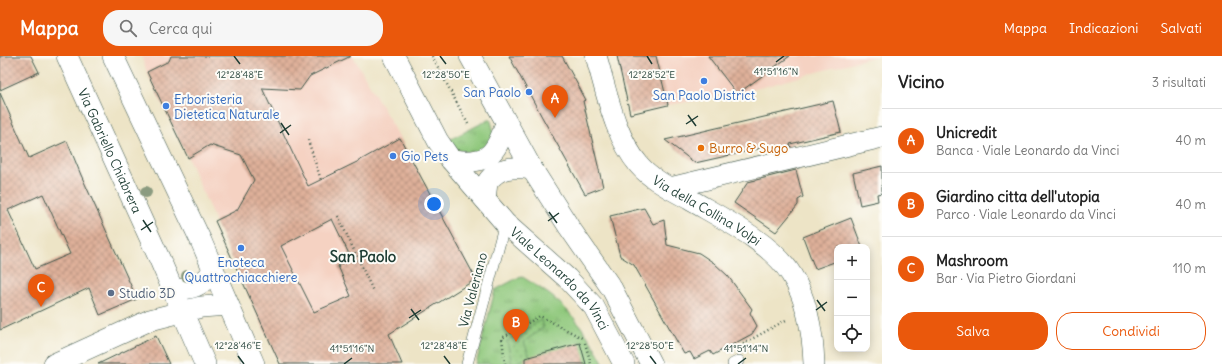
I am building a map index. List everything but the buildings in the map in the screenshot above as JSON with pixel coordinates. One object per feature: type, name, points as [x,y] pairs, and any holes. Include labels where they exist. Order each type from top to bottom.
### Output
[{"type":"street","name":"Via Gabriello Chiabrera","points":[[67,56],[205,364]]},
{"type":"street","points":[[113,56],[201,241],[254,364]]},
{"type":"street","name":"Viale Leonardo da Vinci","points":[[394,56],[438,141],[451,160],[505,223],[567,278],[590,302],[624,364]]},
{"type":"street","name":"Viale Leonardo da Vinci","points":[[470,56],[532,169],[569,227],[612,289],[651,364]]},
{"type":"street","name":"Via della Collina Volpi","points":[[596,56],[617,126],[628,149],[640,166],[670,188],[763,245],[780,260],[791,273],[807,309],[814,364]]},
{"type":"street","points":[[451,160],[477,161],[488,156],[493,152],[499,143],[506,124]]},
{"type":"street","points":[[670,188],[882,137]]},
{"type":"street","points":[[485,200],[487,183],[499,171],[517,167],[532,169]]},
{"type":"street","points":[[173,290],[191,288],[199,285],[206,280],[213,271]]},
{"type":"street","points":[[54,364],[150,320],[183,313],[201,307],[228,305]]},
{"type":"lane","name":"Via Valeriano","points":[[468,364],[505,223]]},
{"type":"path","points":[[432,56],[468,124]]},
{"type":"path","points":[[308,140],[321,180]]},
{"type":"path","points":[[338,216],[373,292]]},
{"type":"path","points":[[505,364],[502,338],[540,316],[584,338],[591,364]]},
{"type":"path","points":[[766,331],[788,319]]},
{"type":"shaded area","points":[[141,56],[353,56],[400,138],[476,279],[383,338],[280,364]]},
{"type":"shaded area","name":"San Paolo District","points":[[617,56],[876,56],[737,94],[668,105],[630,114]]},
{"type":"green space","points":[[490,119],[493,130],[492,137],[481,152],[458,150],[449,140]]},
{"type":"green space","points":[[521,276],[547,292],[566,309],[581,326],[604,364],[476,364],[495,290]]},
{"type":"green space","points":[[541,320],[544,327],[524,342],[530,357],[512,364],[507,341]]},
{"type":"place","name":"San Paolo District","points":[[704,81]]},
{"type":"place","name":"San Paolo","points":[[529,92]]},
{"type":"place","name":"Erboristeria Dietetica Naturale","points":[[166,106]]},
{"type":"place","name":"Unicredit","points":[[555,118]]},
{"type":"place","name":"Burro & Sugo","points":[[701,148]]},
{"type":"place","name":"Gio Pets","points":[[393,156]]},
{"type":"place","name":"Enoteca Quattrochiacchiere","points":[[241,248]]},
{"type":"place","name":"Studio 3D","points":[[111,293]]},
{"type":"place","name":"Mashroom","points":[[41,307]]},
{"type":"place","name":"Giardino citta dell'utopia","points":[[516,342]]},
{"type":"district","name":"San Paolo","points":[[363,256]]}]
